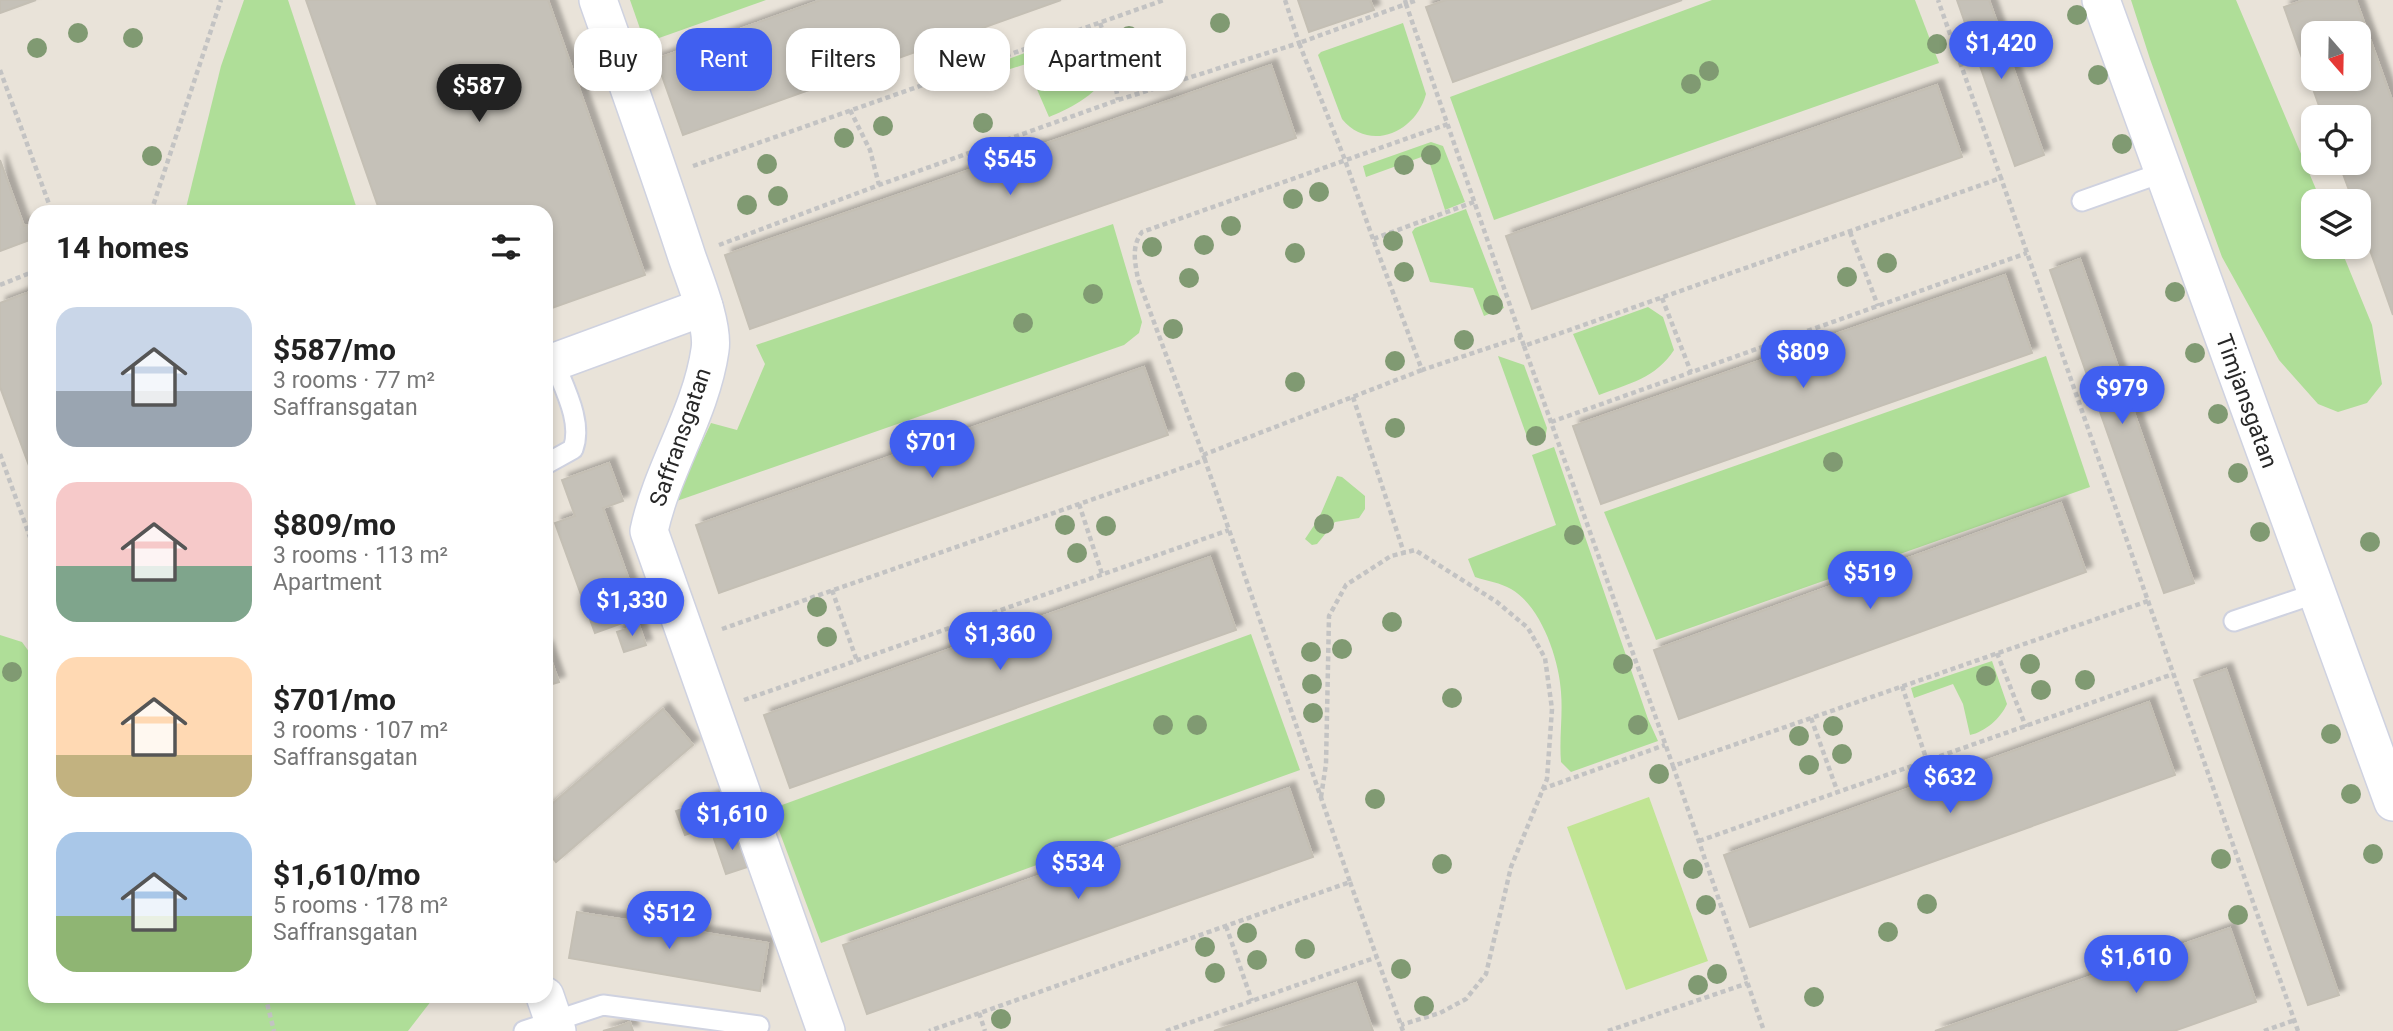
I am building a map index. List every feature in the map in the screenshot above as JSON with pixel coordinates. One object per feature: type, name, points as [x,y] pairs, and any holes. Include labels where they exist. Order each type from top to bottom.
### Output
[{"type":"street","name":"Saffransgatan","points":[[598,0],[704,307],[711,347],[700,389],[654,507],[649,531],[826,1031]]},
{"type":"street","name":"Timjansgatan","points":[[2101,0],[2393,802]]},
{"type":"street","points":[[553,363],[704,307]]},
{"type":"lane","points":[[2082,201],[2164,172]]},
{"type":"lane","points":[[553,370],[573,412],[578,438],[573,449],[553,460]]},
{"type":"lane","points":[[2234,621],[2317,593]]},
{"type":"lane","points":[[545,1020],[603,1004],[759,1026]]},
{"type":"path","points":[[153,205],[220,0]]},
{"type":"path","points":[[682,170],[1164,0]]},
{"type":"path","points":[[1285,0],[1422,370]]},
{"type":"path","points":[[715,247],[1118,100],[1299,43],[1417,0]]},
{"type":"path","points":[[1938,0],[2298,1031]]},
{"type":"path","points":[[1406,2],[1765,1031]]},
{"type":"path","points":[[1100,23],[1109,48],[1118,100]]},
{"type":"path","points":[[0,71],[49,205]]},
{"type":"path","points":[[850,110],[870,150],[879,185]]},
{"type":"path","points":[[1321,798],[1326,764],[1329,616],[1346,585],[1391,556],[1415,550],[1497,602],[1528,628],[1545,658],[1552,709],[1547,779],[1511,867],[1486,974],[1466,999],[1402,1028],[1350,882],[1321,798],[1204,457],[1138,279],[1135,242],[1142,232],[1448,124]]},
{"type":"path","points":[[1524,346],[2001,178]]},
{"type":"path","points":[[1373,239],[1474,202]]},
{"type":"path","points":[[1850,232],[1878,306]]},
{"type":"path","points":[[1551,422],[2027,253]]},
{"type":"path","points":[[0,285],[28,274]]},
{"type":"path","points":[[1662,298],[1691,372]]},
{"type":"path","points":[[710,633],[1079,504],[1422,370],[1521,337]]},
{"type":"path","points":[[1353,397],[1404,553]]},
{"type":"path","points":[[0,454],[28,532]]},
{"type":"path","points":[[1079,504],[1102,575]]},
{"type":"path","points":[[734,704],[1229,530]]},
{"type":"path","points":[[832,590],[857,661]]},
{"type":"path","points":[[1672,766],[2148,601]]},
{"type":"path","points":[[1997,653],[2026,727]]},
{"type":"path","points":[[1699,841],[2174,674]]},
{"type":"path","points":[[1902,686],[1927,761]]},
{"type":"path","points":[[1811,718],[1838,793]]},
{"type":"path","points":[[1542,789],[1665,745]]},
{"type":"path","points":[[929,1031],[1350,882]]},
{"type":"path","points":[[1226,926],[1252,1001]]},
{"type":"path","points":[[1166,1031],[1377,957]]},
{"type":"path","points":[[1608,1031],[1748,983]]},
{"type":"path","points":[[267,1003],[274,1031]]},
{"type":"path","points":[[979,1013],[985,1031]]},
{"type":"path","points":[[2264,1031],[2295,1020]]},
{"type":"green space","points":[[244,0],[288,0],[356,205],[187,205],[221,66]]},
{"type":"green space","points":[[630,0],[766,0],[687,28],[676,28],[676,32],[662,37],[662,28],[640,28]]},
{"type":"green space","points":[[1712,0],[1915,0],[1939,63],[1494,220],[1450,97]]},
{"type":"green space","points":[[2131,0],[2236,0],[2301,154],[2301,175],[2310,175],[2316,189],[2301,189],[2301,259],[2345,259],[2372,325],[2382,384],[2367,403],[2338,412],[2318,404],[2279,360],[2222,257]]},
{"type":"green space","points":[[1403,23],[1426,94],[1413,119],[1402,128],[1391,134],[1366,135],[1353,129],[1342,119],[1318,55]]},
{"type":"green space","points":[[1024,53],[1024,65],[1010,69],[1010,58]]},
{"type":"green space","points":[[1038,91],[1093,91],[1073,106],[1049,117]]},
{"type":"green space","points":[[1431,142],[1443,146],[1465,202],[1445,210],[1427,155],[1366,177],[1363,166]]},
{"type":"green space","points":[[1466,209],[1504,308],[1484,316],[1473,288],[1430,282],[1412,232],[1415,228]]},
{"type":"green space","points":[[1113,224],[1142,322],[1139,333],[1124,345],[674,502],[711,423],[737,430],[765,364],[756,345]]},
{"type":"green space","points":[[1648,307],[1663,317],[1674,350],[1667,360],[1650,374],[1599,395],[1573,334]]},
{"type":"green space","points":[[1498,356],[1524,365],[1547,428],[1545,439],[1530,445]]},
{"type":"green space","points":[[2046,356],[2090,487],[1656,640],[1604,512]]},
{"type":"green space","points":[[1554,447],[1658,741],[1571,772],[1561,762],[1560,679],[1546,634],[1522,597],[1507,587],[1475,577],[1468,559],[1556,525],[1532,455]]},
{"type":"green space","points":[[1337,476],[1365,496],[1365,509],[1359,518],[1335,522],[1317,544],[1312,545],[1305,539],[1319,518]]},
{"type":"green space","points":[[1251,634],[1300,770],[821,943],[771,809]]},
{"type":"green space","points":[[0,635],[22,642],[28,650],[28,1003],[430,1003],[408,1031],[0,1031]]},
{"type":"green space","points":[[1992,661],[2007,704],[1997,719],[1981,731],[1970,735],[1963,704],[1953,684],[1914,698],[1911,688]]},
{"type":"green space","points":[[1649,797],[1708,961],[1626,990],[1567,827]]},
{"type":"building","points":[[0,0],[36,0],[0,13]]},
{"type":"building","points":[[306,0],[548,0],[574,74],[574,91],[580,91],[645,275],[553,308],[553,205],[378,205]]},
{"type":"building","points":[[821,0],[1061,0],[983,28],[914,28],[914,52],[900,58],[900,28],[786,28],[786,91],[806,91],[683,135],[662,76],[662,57],[676,52],[676,91],[772,91],[772,28],[743,28]]},
{"type":"building","points":[[1298,0],[1370,0],[1374,10],[1309,32]]},
{"type":"building","points":[[1446,0],[1682,0],[1453,82],[1426,7]]},
{"type":"building","points":[[1957,0],[1989,0],[2044,155],[2015,166]]},
{"type":"building","points":[[2304,0],[2356,0],[2364,21],[2301,21],[2301,55],[2284,7]]},
{"type":"building","points":[[2371,42],[2393,103],[2393,315],[2371,253],[2371,189],[2349,189],[2343,175],[2371,175],[2371,105],[2319,105],[2314,91],[2371,91]]},
{"type":"building","points":[[1271,65],[1296,138],[750,329],[725,255]]},
{"type":"building","points":[[1937,85],[1962,157],[1532,309],[1506,236]]},
{"type":"building","points":[[0,160],[24,226],[28,225],[28,241],[0,251]]},
{"type":"building","points":[[2080,259],[2194,583],[2164,593],[2050,270]]},
{"type":"building","points":[[2005,275],[2032,353],[1601,504],[1573,426]]},
{"type":"building","points":[[28,293],[28,463],[0,387],[0,303]]},
{"type":"building","points":[[1144,367],[1168,435],[719,593],[696,525]]},
{"type":"building","points":[[609,463],[623,501],[603,508],[642,616],[595,633],[555,523],[575,516],[562,480]]},
{"type":"building","points":[[2061,503],[2086,572],[1679,719],[1654,650]]},
{"type":"building","points":[[1210,557],[1236,630],[790,788],[764,715]]},
{"type":"building","points":[[639,625],[646,645],[624,652],[617,632]]},
{"type":"building","points":[[553,665],[559,682],[553,684]]},
{"type":"building","points":[[2226,669],[2339,995],[2308,1005],[2194,680]]},
{"type":"building","points":[[2149,702],[2175,775],[1750,927],[1724,855]]},
{"type":"building","points":[[663,709],[693,745],[556,862],[553,858],[553,803]]},
{"type":"building","points":[[1289,788],[1313,857],[867,1014],[843,945]]},
{"type":"building","points":[[716,796],[725,821],[685,835],[676,811]]},
{"type":"building","points":[[738,831],[750,866],[726,874],[714,839]]},
{"type":"building","points":[[577,912],[768,943],[760,991],[569,958]]},
{"type":"building","points":[[2230,928],[2256,1002],[2174,1031],[1935,1031]]},
{"type":"building","points":[[1356,983],[1373,1031],[1214,1031],[1300,1002]]},
{"type":"building","points":[[630,1022],[633,1031],[603,1031],[617,1027]]}]
